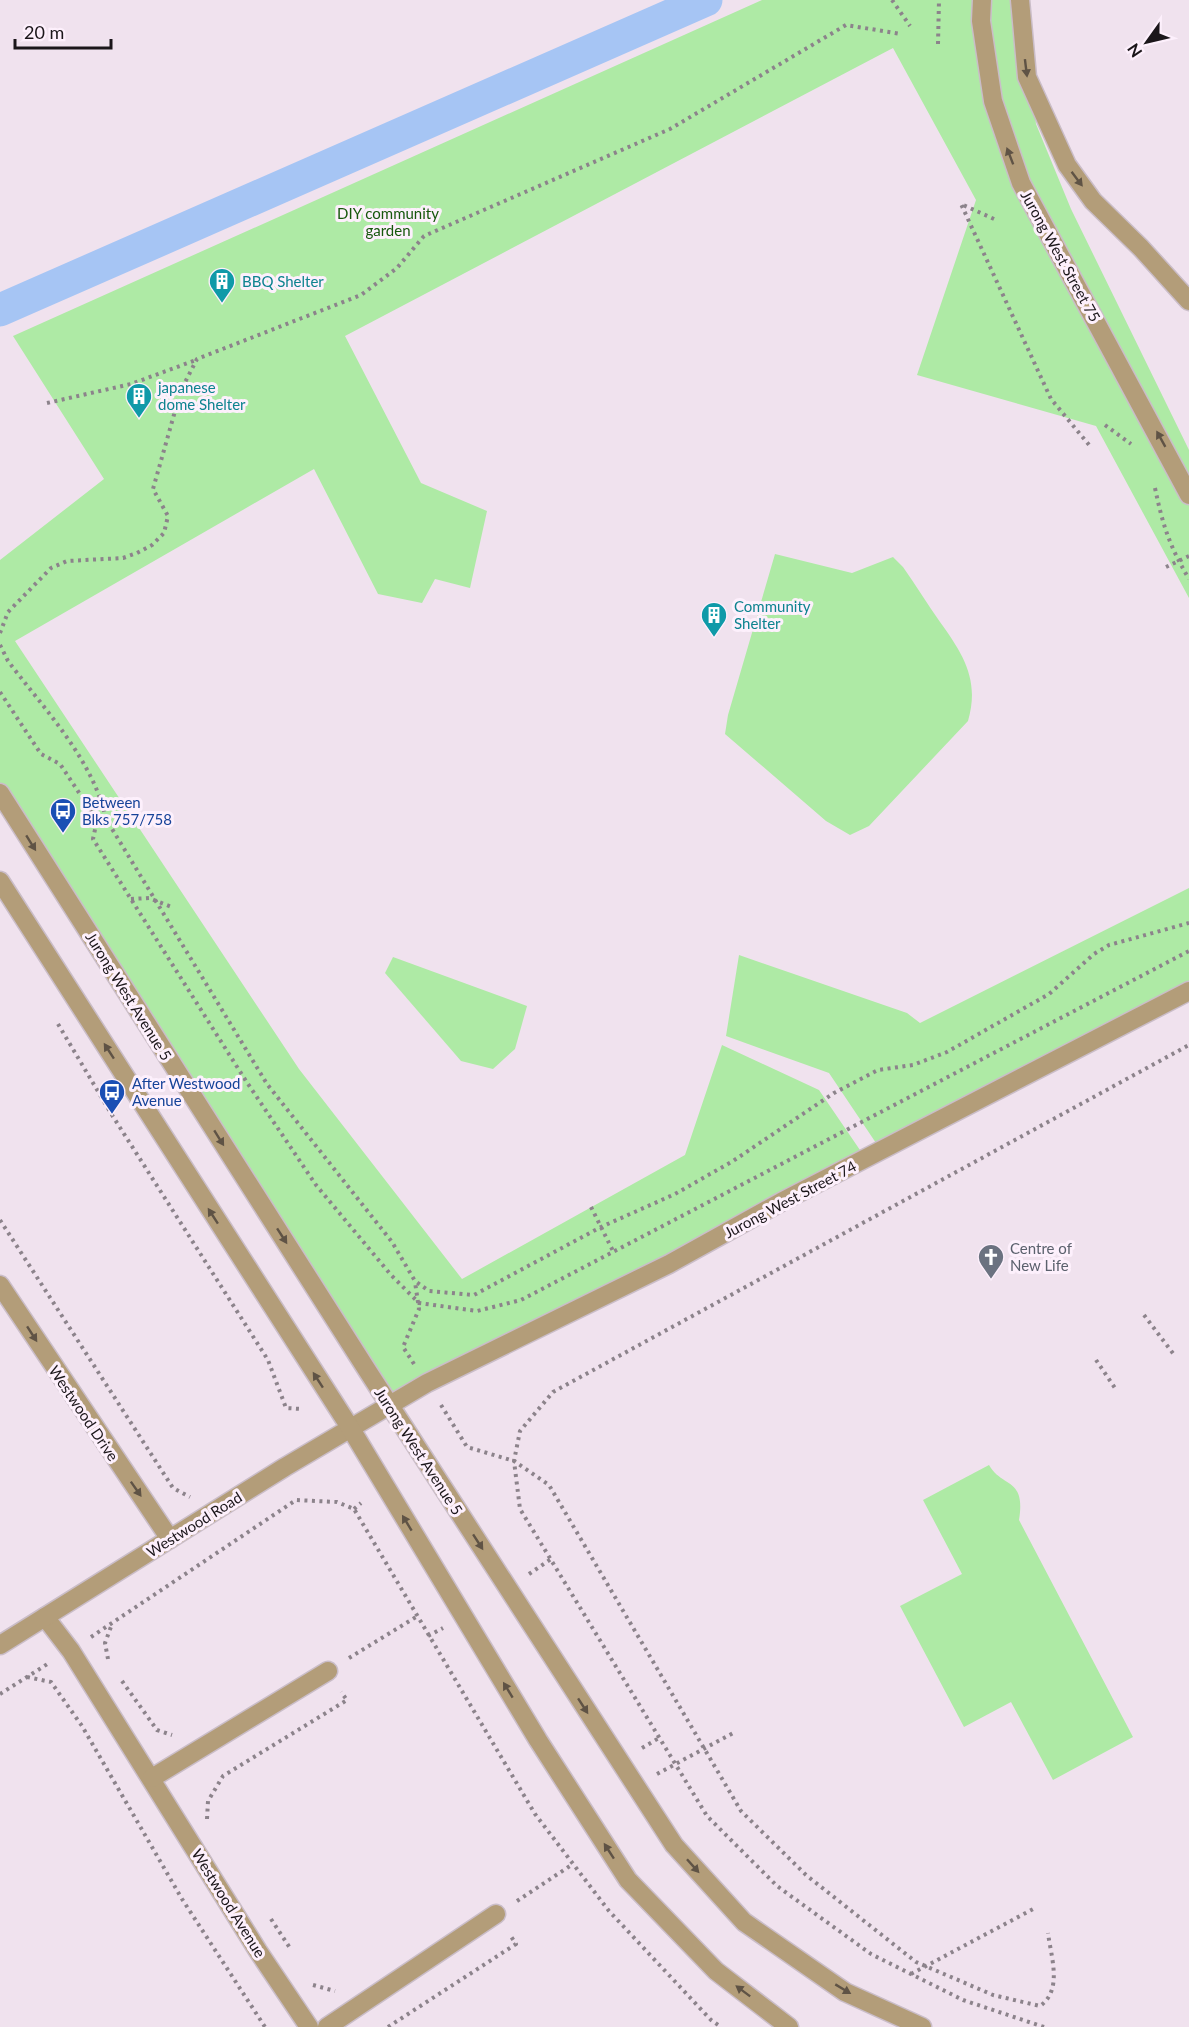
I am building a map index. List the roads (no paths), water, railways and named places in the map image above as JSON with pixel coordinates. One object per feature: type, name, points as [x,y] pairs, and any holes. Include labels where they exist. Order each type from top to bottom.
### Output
[{"type":"street","name":"Jurong West Street 75","points":[[982,0],[981,21],[993,101],[1021,183],[1188,492]]},
{"type":"street","points":[[1020,0],[1027,77],[1066,165],[1093,201],[1141,248],[1189,301]]},
{"type":"street","name":"Jurong West Avenue 5","points":[[0,793],[389,1404],[674,1845],[744,1922],[845,1992],[922,2027]]},
{"type":"street","points":[[0,881],[351,1429],[538,1740],[628,1880],[716,1971],[789,2027]]},
{"type":"street","name":"Jurong West Street 74","points":[[389,1404],[669,1264],[781,1202],[1189,991]]},
{"type":"street","name":"Westwood Drive","points":[[0,1286],[170,1539]]},
{"type":"street","name":"Westwood Road","points":[[0,1645],[389,1404]]},
{"type":"street","name":"Westwood Avenue","points":[[45,1617],[71,1651],[258,1951],[309,2027]]},
{"type":"street","points":[[152,1778],[328,1671]]},
{"type":"street","points":[[327,2027],[496,1914]]},
{"type":"waterway","points":[[0,310],[706,0]]},
{"type":"place","name":"BBQ Shelter","points":[[222,304]]},
{"type":"place","name":"japanese dome Shelter","points":[[139,419]]},
{"type":"place","name":"Community Shelter","points":[[714,638]]},
{"type":"place","name":"Between Blks 757/758","points":[[63,834]]},
{"type":"place","name":"After Westwood Avenue","points":[[112,1115]]},
{"type":"place","name":"Centre of New Life","points":[[991,1280]]},
{"type":"park label","name":"DIY community garden","points":[[388,222]]}]
